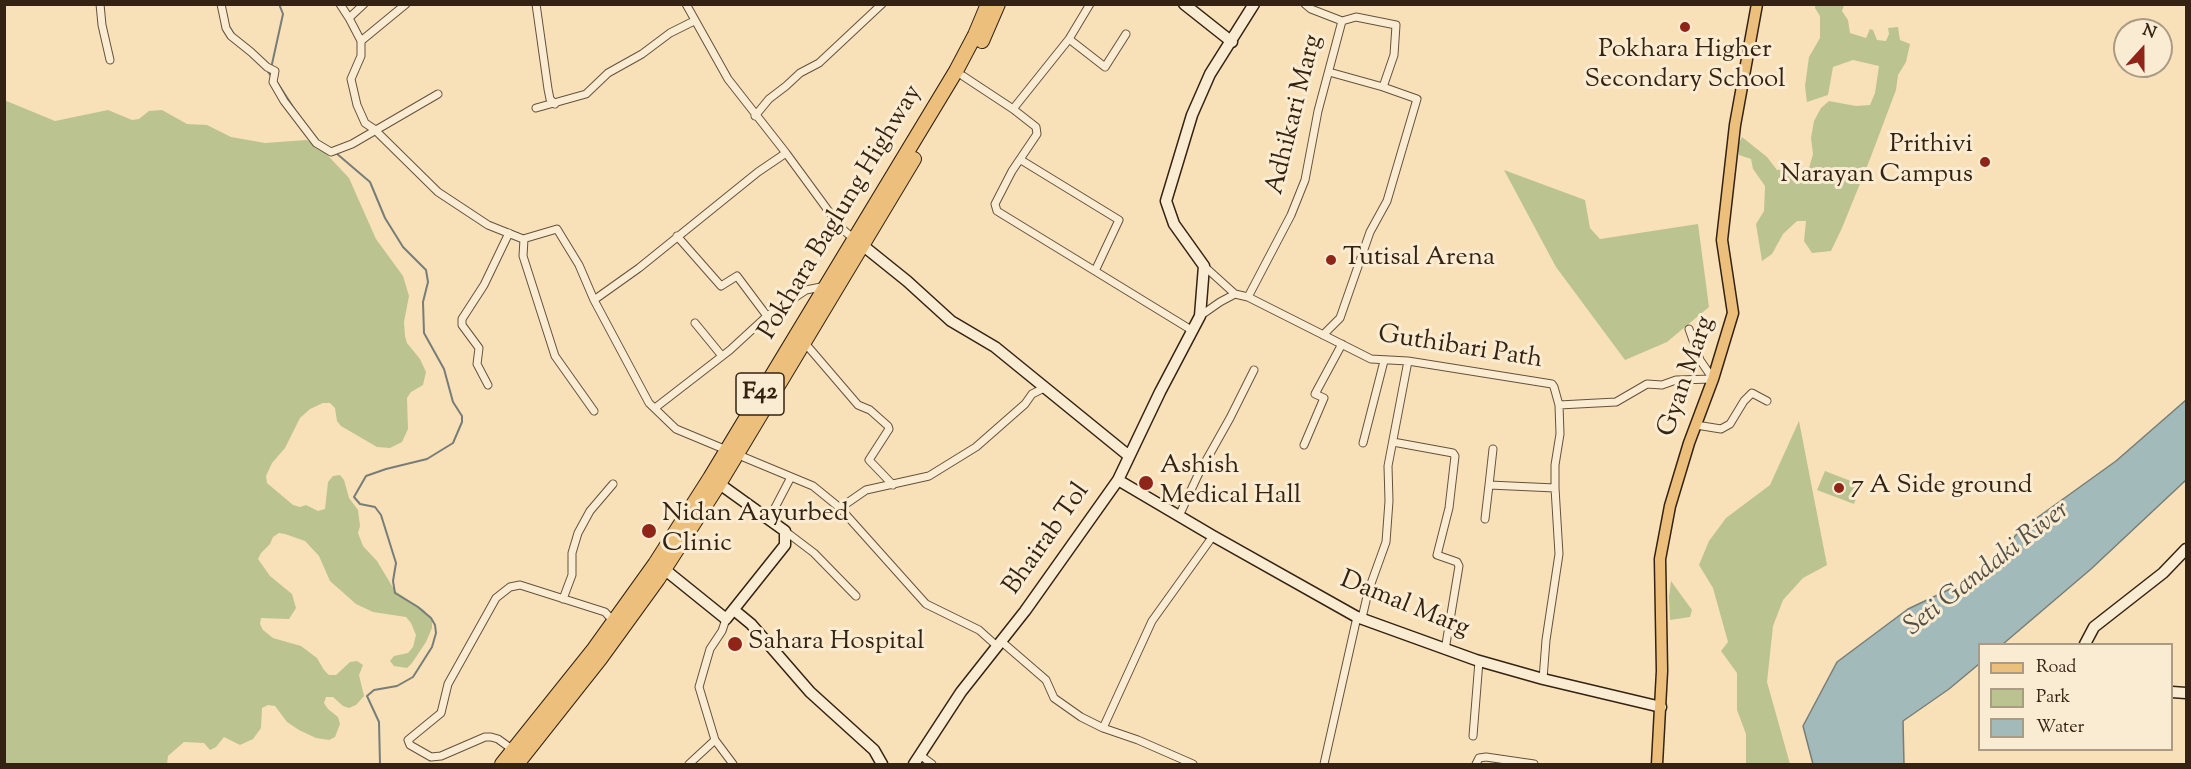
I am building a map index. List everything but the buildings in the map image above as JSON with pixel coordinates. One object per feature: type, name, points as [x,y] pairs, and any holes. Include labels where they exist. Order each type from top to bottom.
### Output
[{"type":"highway","name":"Pokhara Baglung Highway","points":[[732,452],[804,342],[858,242],[956,71],[988,4]]},
{"type":"highway","name":"Pokhara Baglung Highway","points":[[511,763],[600,659],[664,569],[825,286],[858,242],[963,76],[984,38],[998,4]]},
{"type":"highway","name":"Pokhara Baglung Highway","points":[[511,763],[715,481]]},
{"type":"main road","name":"Gyan Marg","points":[[1657,765],[1661,707],[1660,559],[1670,506],[1733,313],[1722,240],[1735,125],[1757,4]]},
{"type":"street","points":[[100,4],[110,60]]},
{"type":"street","points":[[222,4],[226,28],[231,36],[274,71],[273,82],[284,101],[316,143],[331,152],[352,144],[374,129],[438,94]]},
{"type":"street","points":[[340,4],[362,41],[361,56],[351,80],[357,105],[365,123],[374,129],[438,192],[488,225],[524,239],[556,229],[579,265],[594,300],[649,403],[676,429],[813,486],[840,508],[926,604],[979,630],[1000,644],[1046,680],[1054,698],[1081,717],[1103,728],[1138,740],[1193,765]]},
{"type":"street","points":[[349,18],[364,4]]},
{"type":"street","points":[[362,41],[406,4]]},
{"type":"street","points":[[536,4],[548,89],[550,99],[555,104]]},
{"type":"street","points":[[686,4],[728,79],[841,228],[908,281],[951,321],[996,347],[1129,456]]},
{"type":"street","points":[[755,116],[769,99],[800,73],[819,63],[882,4]]},
{"type":"street","points":[[1013,109],[1069,39],[1090,4]]},
{"type":"street","points":[[1184,4],[1232,42]]},
{"type":"street","points":[[1200,316],[1234,294],[1204,266],[1174,224],[1166,201],[1192,115],[1210,74],[1254,4]]},
{"type":"street","points":[[1305,4],[1311,9],[1342,21]]},
{"type":"street","name":"Adhikari Marg","points":[[1248,297],[1291,215],[1305,180],[1318,111],[1342,21],[1356,17],[1396,25],[1394,55],[1383,87]]},
{"type":"street","points":[[536,108],[586,94],[608,73],[642,54],[670,33],[694,21]]},
{"type":"street","points":[[1069,39],[1105,67],[1126,34]]},
{"type":"street","points":[[1323,335],[1340,318],[1370,232],[1387,201],[1417,99],[1329,72]]},
{"type":"street","points":[[963,76],[1013,109],[1038,130],[1012,171],[995,204],[997,211],[1193,331]]},
{"type":"street","points":[[594,300],[639,268],[758,172],[786,153]]},
{"type":"street","points":[[1021,160],[1119,220],[1095,271]]},
{"type":"street","points":[[488,385],[477,364],[479,348],[462,325],[462,319],[484,285],[509,233]]},
{"type":"street","points":[[677,237],[721,286],[737,276],[767,316]]},
{"type":"street","points":[[524,239],[523,256],[555,356],[594,411]]},
{"type":"street","points":[[1200,316],[1204,266]]},
{"type":"street","points":[[655,408],[722,356],[767,316],[806,290],[825,286]]},
{"type":"street","name":"Guthibari Path","points":[[1234,294],[1248,297],[1371,359],[1407,361],[1552,384],[1559,405],[1616,402],[1647,384],[1662,385],[1676,380],[1713,379]]},
{"type":"street","name":"Bhairab Tol","points":[[917,760],[961,692],[1000,644],[1118,480],[1200,316]]},
{"type":"street","points":[[695,323],[722,356]]},
{"type":"street","points":[[1689,329],[1700,360],[1713,379]]},
{"type":"street","points":[[804,342],[858,405],[870,410],[889,428],[870,460],[893,485]]},
{"type":"street","points":[[1304,445],[1324,398],[1315,394],[1342,344]]},
{"type":"street","points":[[1363,444],[1384,361]]},
{"type":"street","points":[[1324,765],[1359,617],[1386,542],[1389,501],[1388,466],[1407,361]]},
{"type":"street","points":[[1179,516],[1197,475],[1230,418],[1254,370]]},
{"type":"street","points":[[840,508],[866,490],[929,476],[976,447],[1025,404],[1032,394],[1044,388]]},
{"type":"street","points":[[1696,425],[1721,429],[1730,424],[1744,401],[1752,393],[1767,401]]},
{"type":"street","points":[[1544,679],[1546,640],[1559,554],[1555,488],[1560,434],[1559,405]]},
{"type":"street","points":[[1392,442],[1453,453],[1455,456],[1449,508],[1437,555],[1456,562],[1459,566],[1445,650]]},
{"type":"street","points":[[1485,519],[1493,449]]},
{"type":"street","points":[[769,519],[791,477]]},
{"type":"street","name":"Damal Marg","points":[[1118,480],[1359,617],[1479,661],[1661,707]]},
{"type":"street","points":[[715,481],[814,553],[856,596]]},
{"type":"street","points":[[562,599],[572,574],[572,553],[578,533],[590,511],[613,484]]},
{"type":"street","points":[[1489,485],[1555,488]]},
{"type":"street","points":[[733,765],[715,740],[699,687],[710,649],[730,614],[785,545],[785,531]]},
{"type":"street","points":[[1103,728],[1152,621],[1213,536]]},
{"type":"street","points":[[2086,643],[2094,627],[2163,573],[2187,549]]},
{"type":"street","points":[[664,569],[730,614],[751,624],[810,692],[874,750],[882,765]]},
{"type":"street","points":[[511,763],[509,747],[491,737],[485,737],[438,757],[428,756],[410,745],[408,740],[441,712],[448,684],[496,598],[510,586],[520,585],[605,612],[614,622]]},
{"type":"street","points":[[1473,736],[1479,661]]},
{"type":"street","points":[[689,765],[715,740]]},
{"type":"street","points":[[1476,765],[1479,758],[1486,757],[1534,765]]},
{"type":"street","points":[[917,760],[932,765]]},
{"type":"green space","points":[[1815,5],[1844,5],[1842,11],[1848,20],[1850,33],[1866,38],[1870,29],[1873,30],[1877,40],[1886,41],[1889,34],[1888,28],[1898,27],[1900,40],[1910,44],[1906,62],[1898,75],[1896,90],[1870,159],[1831,251],[1812,253],[1804,241],[1806,221],[1797,221],[1783,234],[1772,254],[1762,261],[1756,224],[1764,211],[1765,186],[1753,169],[1751,159],[1739,155],[1738,145],[1742,137],[1767,157],[1777,170],[1809,168],[1813,154],[1811,138],[1814,121],[1821,108],[1829,101],[1856,106],[1870,105],[1875,93],[1879,66],[1853,60],[1833,67],[1828,95],[1807,102],[1805,86],[1809,57],[1820,38],[1820,16]]},
{"type":"green space","points":[[4,100],[55,121],[108,110],[132,120],[139,119],[149,111],[162,110],[187,124],[207,125],[231,137],[265,143],[306,140],[318,145],[349,178],[376,239],[403,276],[409,296],[404,322],[405,336],[426,372],[423,385],[411,392],[407,398],[408,429],[402,442],[390,448],[377,447],[341,426],[337,421],[335,408],[330,403],[323,403],[310,409],[300,418],[285,448],[272,463],[266,476],[267,483],[293,505],[300,507],[306,505],[318,511],[325,509],[328,482],[333,476],[340,475],[344,480],[349,498],[358,510],[360,526],[358,533],[363,546],[377,561],[395,591],[424,610],[432,621],[432,628],[426,642],[412,663],[407,668],[394,666],[390,661],[394,656],[408,653],[413,647],[416,635],[406,617],[373,612],[356,604],[330,581],[319,556],[305,541],[279,533],[273,537],[258,559],[270,576],[292,594],[296,608],[289,619],[261,618],[260,624],[263,630],[273,638],[301,646],[317,658],[329,675],[336,675],[350,662],[357,661],[363,665],[359,675],[364,696],[356,705],[349,708],[333,697],[326,697],[324,703],[338,717],[340,724],[335,737],[329,740],[316,738],[299,730],[287,722],[275,706],[268,705],[262,708],[261,728],[253,739],[240,745],[224,737],[216,747],[210,750],[204,743],[184,742],[168,756],[167,764],[5,764]]},
{"type":"green space","points":[[1504,170],[1585,200],[1590,228],[1600,239],[1698,224],[1709,307],[1667,342],[1625,360],[1556,267]]},
{"type":"green space","points":[[1799,421],[1827,565],[1803,578],[1783,600],[1773,626],[1767,682],[1790,764],[1746,764],[1746,734],[1737,710],[1737,673],[1721,651],[1728,642],[1713,588],[1699,565],[1709,541],[1726,518],[1770,485]]},
{"type":"green space","name":"7 A Side ground","points":[[1825,471],[1861,485],[1854,504],[1817,490]]},
{"type":"green space","points":[[1671,581],[1692,610],[1690,617],[1670,620]]},
{"type":"water","name":"Seti Gandaki River","points":[[2186,400],[2186,480],[2091,569],[2004,643],[1978,643],[1978,665],[1949,689],[1903,721],[1904,764],[1813,764],[1803,726],[1837,662],[1908,609],[1986,572],[2020,530],[2116,461]]},
{"type":"waterway","points":[[271,76],[268,72],[272,64],[283,14],[279,4]]},
{"type":"waterway","points":[[277,82],[295,110]]},
{"type":"waterway","points":[[336,153],[370,182],[385,218],[403,247],[426,270],[428,282],[423,302],[424,333],[444,369],[453,402],[462,416],[462,422],[453,443],[427,459],[366,476],[354,497],[360,504],[375,507],[381,515],[396,563],[393,581],[395,593],[431,618],[436,633],[432,647],[413,677],[397,686],[374,690],[367,696],[379,722],[380,764]]},
{"type":"place","name":"Pokhara Higher Secondary School","points":[[1685,27]]},
{"type":"place","name":"Prithivi Narayan Campus","points":[[1985,162]]},
{"type":"place","name":"Tutisal Arena","points":[[1331,260]]},
{"type":"place","name":"Ashish Medical Hall","points":[[1146,483]]},
{"type":"place","name":"7 A Side ground","points":[[1839,488]]},
{"type":"place","name":"Nidan Aayurbed Clinic","points":[[649,531]]},
{"type":"place","name":"Sahara Hospital","points":[[735,644]]}]
